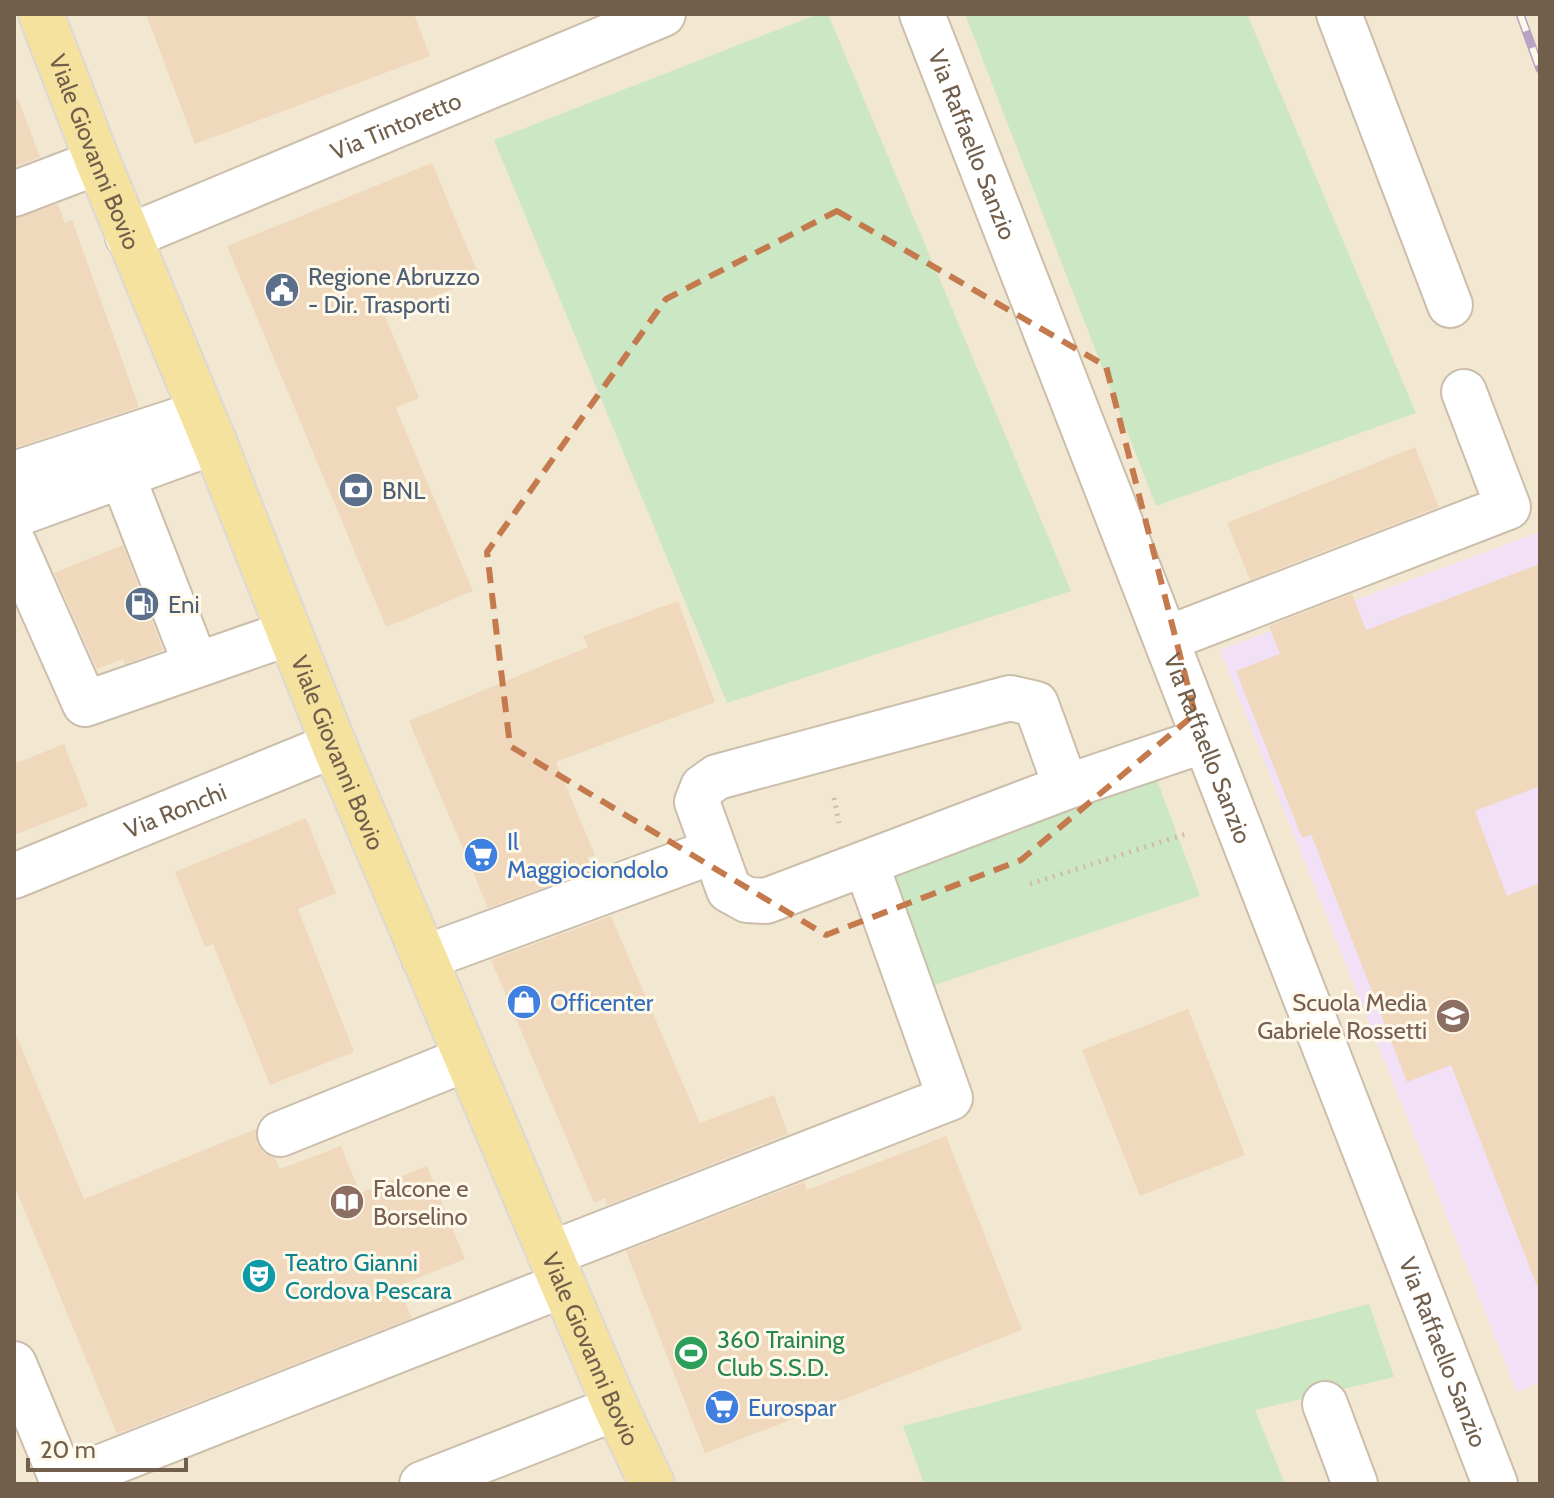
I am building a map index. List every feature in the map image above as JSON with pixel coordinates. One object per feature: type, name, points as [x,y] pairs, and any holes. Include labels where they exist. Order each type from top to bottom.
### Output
[{"type":"main road","name":"Viale Giovanni Bovio","points":[[41,14],[334,745],[616,1408],[652,1484]]},
{"type":"street","name":"Via Tintoretto","points":[[128,237],[663,14]]},
{"type":"street","name":"Via Raffaello Sanzio","points":[[922,14],[1495,1484]]},
{"type":"street","points":[[1339,14],[1450,305]]},
{"type":"street","points":[[14,194],[98,162]]},
{"type":"street","points":[[1166,639],[1508,507],[1464,392]]},
{"type":"street","points":[[14,474],[208,428]]},
{"type":"street","points":[[14,515],[122,475],[208,428]]},
{"type":"street","points":[[122,475],[196,665]]},
{"type":"street","points":[[14,544],[85,704],[289,633]]},
{"type":"street","points":[[1066,787],[1036,704],[1010,698],[717,777],[703,787],[697,802],[729,890],[747,900],[766,901],[1066,787],[1205,740]]},
{"type":"street","name":"Via Ronchi","points":[[14,876],[334,745]]},
{"type":"street","points":[[424,958],[714,851]]},
{"type":"street","points":[[14,1364],[63,1482],[950,1098],[859,867]]},
{"type":"street","points":[[280,1134],[466,1059]]},
{"type":"street","points":[[1325,1404],[1355,1484]]},
{"type":"street","points":[[422,1484],[616,1408]]},
{"type":"path","points":[[824,750],[839,823],[859,867]]},
{"type":"path","points":[[1030,884],[1190,832]]},
{"type":"highlighted area","points":[[837,211],[1106,366],[1195,714],[1021,860],[826,935],[510,746],[487,552],[666,299]]},
{"type":"shaded area","points":[[14,14],[1540,14],[1540,1484],[14,1484]]},
{"type":"shaded area","name":"Scuola Media Gabriele Rossetti","points":[[1540,532],[1540,1382],[1517,1392],[1220,650]]},
{"type":"green space","points":[[818,14],[828,14],[1071,591],[727,703],[494,140]]},
{"type":"green space","points":[[965,14],[1247,14],[1416,413],[1156,506]]},
{"type":"green space","points":[[1157,780],[1200,896],[932,986],[889,871]]},
{"type":"green space","points":[[1369,1304],[1394,1377],[1255,1410],[1285,1484],[924,1484],[903,1426]]},
{"type":"building","points":[[146,14],[414,14],[430,56],[195,144]]},
{"type":"building","points":[[18,99],[40,157],[14,167],[14,100]]},
{"type":"building","points":[[432,163],[480,278],[385,316],[419,398],[396,408],[473,591],[386,627],[227,246]]},
{"type":"building","points":[[58,204],[65,223],[72,220],[139,407],[14,448],[14,218]]},
{"type":"building","points":[[1415,447],[1439,507],[1250,580],[1227,523]]},
{"type":"building","points":[[123,545],[163,650],[125,664],[123,659],[97,669],[54,573]]},
{"type":"building","name":"Scuola Media Gabriele Rossetti","points":[[1540,564],[1540,786],[1475,811],[1507,896],[1540,883],[1540,1285],[1537,1286],[1451,1065],[1407,1082],[1311,834],[1302,838],[1236,671],[1280,654],[1269,626],[1352,594],[1366,630]]},
{"type":"building","points":[[678,601],[715,702],[556,762],[595,855],[587,858],[592,870],[488,908],[409,721],[588,647],[583,636]]},
{"type":"building","points":[[64,744],[88,806],[14,835],[14,764]]},
{"type":"building","points":[[306,818],[336,893],[298,909],[354,1052],[270,1085],[213,944],[205,947],[175,872]]},
{"type":"building","points":[[611,916],[700,1123],[774,1095],[788,1134],[607,1205],[605,1198],[594,1203],[491,960]]},
{"type":"building","points":[[1188,1009],[1245,1155],[1140,1196],[1082,1050]]},
{"type":"building","points":[[15,1032],[84,1199],[256,1129],[257,1144],[264,1153],[275,1158],[280,1169],[341,1146],[360,1193],[427,1166],[465,1259],[398,1286],[412,1318],[117,1434],[14,1185]]},
{"type":"building","points":[[946,1136],[1022,1330],[705,1453],[626,1251],[804,1182],[807,1190]]},
{"type":"railway","points":[[1520,14],[1540,69]]},
{"type":"place","name":"Regione Abruzzo - Dir. Trasporti","points":[[282,290]]},
{"type":"place","name":"BNL","points":[[356,490]]},
{"type":"place","name":"Eni","points":[[142,604]]},
{"type":"place","name":"Il Maggiociondolo","points":[[481,855]]},
{"type":"place","name":"Officenter","points":[[524,1002]]},
{"type":"place","name":"Scuola Media Gabriele Rossetti","points":[[1453,1016]]},
{"type":"place","name":"Falcone e Borselino","points":[[347,1202]]},
{"type":"place","name":"Teatro Gianni Cordova Pescara","points":[[259,1276]]},
{"type":"place","name":"360 Training Club S.S.D.","points":[[691,1353]]},
{"type":"place","name":"Eurospar","points":[[722,1407]]}]
